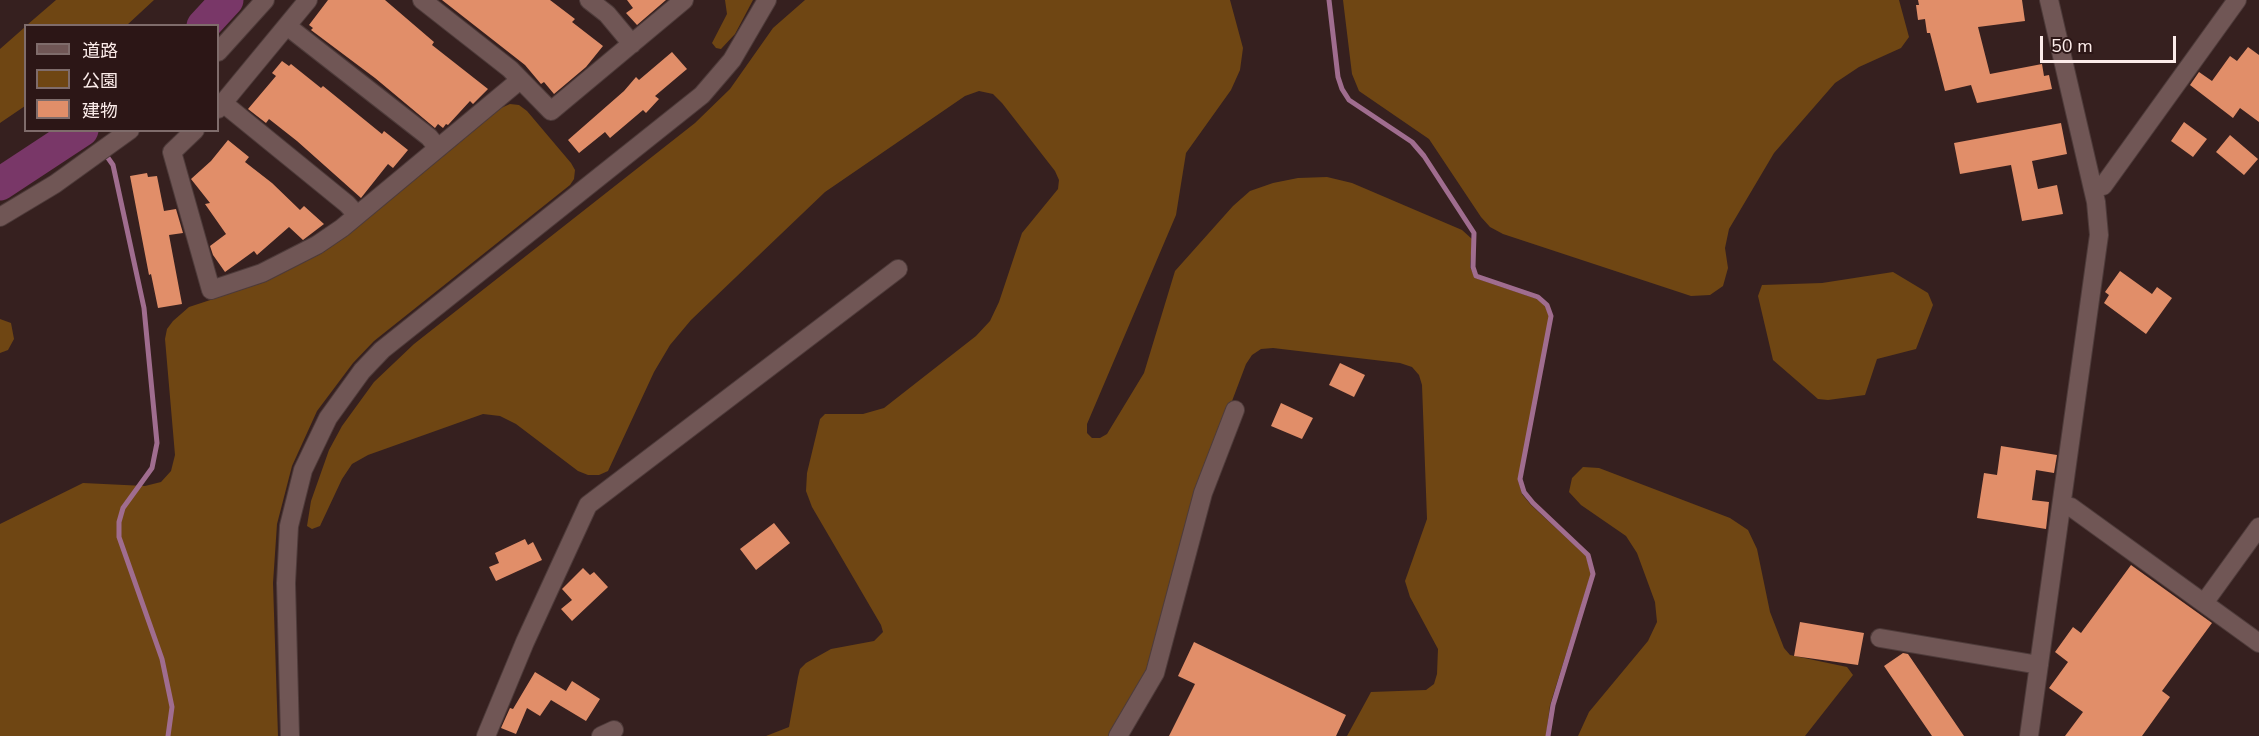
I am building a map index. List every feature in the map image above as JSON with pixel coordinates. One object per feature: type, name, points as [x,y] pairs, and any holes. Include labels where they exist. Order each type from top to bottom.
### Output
[{"type":"street","points":[[219,51],[265,0]]},
{"type":"street","points":[[308,0],[220,106],[347,204],[357,215]]},
{"type":"street","points":[[422,0],[520,80],[551,111],[684,0]]},
{"type":"street","points":[[590,0],[607,14],[632,44]]},
{"type":"street","points":[[291,736],[286,583],[289,526],[303,470],[328,418],[356,378],[382,350],[702,95],[745,41],[767,0]]},
{"type":"street","points":[[2029,736],[2098,252],[2099,218],[2049,0]]},
{"type":"street","points":[[2093,188],[2103,186],[2238,0]]},
{"type":"street","points":[[287,26],[429,136],[438,148]]},
{"type":"street","points":[[193,132],[172,152],[211,290],[262,273],[290,261],[317,245],[357,215],[520,80]]},
{"type":"street","points":[[0,217],[55,184],[127,132]]},
{"type":"street","points":[[486,736],[525,642],[588,505],[898,269]]},
{"type":"street","points":[[1118,736],[1155,673],[1203,493],[1234,410]]},
{"type":"street","points":[[2062,506],[2072,507],[2259,643]]},
{"type":"street","points":[[2204,603],[2259,527]]},
{"type":"street","points":[[1880,638],[2039,665]]},
{"type":"green space","points":[[56,0],[154,0],[128,24],[28,24]]},
{"type":"green space","points":[[725,0],[753,0],[735,34],[721,49],[716,48],[712,43],[727,14]]},
{"type":"green space","points":[[805,0],[1230,0],[1243,48],[1240,70],[1231,90],[1186,153],[1176,215],[1087,424],[1087,433],[1092,438],[1100,438],[1107,434],[1144,373],[1175,271],[1233,206],[1250,191],[1273,183],[1298,178],[1327,177],[1352,183],[1462,230],[1472,239],[1470,267],[1475,278],[1537,299],[1545,306],[1549,316],[1548,327],[1518,480],[1522,494],[1531,505],[1586,556],[1591,574],[1550,705],[1546,736],[1347,736],[1371,692],[1426,690],[1434,684],[1437,674],[1438,649],[1410,597],[1405,581],[1427,519],[1422,385],[1419,375],[1412,367],[1400,363],[1273,348],[1261,349],[1252,355],[1246,364],[1198,491],[1153,661],[1112,736],[766,736],[789,727],[800,669],[806,663],[831,649],[874,641],[883,632],[812,507],[806,491],[807,473],[820,419],[825,414],[863,414],[884,408],[976,336],[990,321],[999,302],[1022,233],[1058,189],[1059,180],[1055,171],[1002,103],[993,94],[979,91],[965,96],[825,192],[691,320],[670,345],[654,372],[608,471],[599,475],[588,475],[578,471],[516,424],[500,416],[483,414],[368,455],[352,464],[342,479],[320,526],[312,529],[307,526],[311,501],[329,450],[342,426],[374,382],[414,344],[695,123],[730,89],[773,28]]},
{"type":"green space","points":[[1343,0],[1899,0],[1909,37],[1901,48],[1859,67],[1835,83],[1774,153],[1729,229],[1725,248],[1728,268],[1723,286],[1710,295],[1691,296],[1503,234],[1490,227],[1429,139],[1359,91],[1352,74]]},
{"type":"green space","points":[[24,28],[24,107],[0,123],[0,49]]},
{"type":"green space","points":[[510,104],[519,105],[527,111],[571,163],[575,170],[574,179],[570,185],[374,341],[353,363],[317,411],[292,466],[277,524],[273,583],[278,736],[0,736],[0,524],[83,483],[145,486],[161,482],[171,471],[175,455],[165,339],[167,329],[173,321],[189,307],[265,282],[322,253],[348,235],[501,108]]},
{"type":"green space","points":[[1893,272],[1928,293],[1933,305],[1916,349],[1877,359],[1865,395],[1828,400],[1818,399],[1773,360],[1758,296],[1762,285],[1822,283]]},
{"type":"green space","points":[[0,319],[11,323],[14,339],[8,350],[0,353]]},
{"type":"green space","points":[[1583,467],[1599,468],[1730,518],[1748,530],[1757,549],[1770,612],[1784,648],[1790,655],[1847,667],[1853,675],[1805,736],[1578,736],[1589,712],[1648,641],[1657,622],[1655,602],[1637,553],[1626,536],[1581,505],[1569,492],[1572,478]]},
{"type":"building","points":[[328,0],[385,0],[434,42],[432,45],[488,89],[473,104],[470,101],[448,125],[446,124],[443,128],[438,124],[435,128],[375,78],[311,30],[313,28],[309,25]]},
{"type":"building","points":[[442,0],[550,0],[575,19],[572,22],[603,46],[586,67],[554,94],[544,82],[541,84],[525,65]]},
{"type":"building","points":[[627,0],[666,0],[637,25],[626,13],[633,8]]},
{"type":"building","points":[[1918,0],[2022,0],[2025,21],[1978,27],[1990,74],[2042,64],[2044,76],[2049,75],[2052,89],[1977,103],[1971,85],[1945,91],[1930,33],[1927,33],[1925,19],[1918,20],[1916,5],[1919,5]]},
{"type":"building","points":[[2248,47],[2259,55],[2259,122],[2240,108],[2233,118],[2190,85],[2199,72],[2212,81],[2230,56],[2237,61]]},
{"type":"building","points":[[672,52],[687,69],[655,96],[659,99],[646,113],[643,110],[610,138],[605,132],[579,153],[568,140],[624,91],[636,77],[639,80]]},
{"type":"building","points":[[282,61],[289,66],[291,64],[321,88],[323,86],[382,134],[384,131],[408,150],[393,168],[388,164],[361,198],[297,141],[269,119],[266,123],[248,109],[276,76],[272,73]]},
{"type":"building","points":[[2184,122],[2207,139],[2193,157],[2171,141]]},
{"type":"building","points":[[2061,123],[2067,154],[2032,161],[2038,189],[2057,185],[2063,214],[2022,221],[2011,165],[1960,174],[1954,143]]},
{"type":"building","points":[[2230,135],[2258,159],[2244,175],[2216,152]]},
{"type":"building","points":[[228,140],[249,157],[245,162],[272,183],[300,210],[304,206],[324,224],[303,240],[289,227],[257,255],[254,251],[225,272],[213,255],[210,246],[226,234],[205,204],[210,203],[191,179],[211,161]]},
{"type":"building","points":[[147,173],[148,177],[157,176],[164,211],[176,209],[183,233],[169,235],[182,304],[158,308],[151,274],[149,275],[130,176]]},
{"type":"building","points":[[2120,271],[2152,294],[2157,287],[2172,298],[2146,334],[2104,303],[2109,295],[2105,292]]},
{"type":"building","points":[[1340,363],[1365,375],[1354,397],[1329,385]]},
{"type":"building","points":[[1281,403],[1313,418],[1302,439],[1271,426]]},
{"type":"building","points":[[2001,446],[2057,455],[2054,473],[2036,470],[2032,500],[2049,502],[2046,529],[1977,518],[1984,473],[1997,475]]},
{"type":"building","points":[[774,523],[790,543],[756,570],[740,549]]},
{"type":"building","points":[[525,539],[528,545],[533,542],[542,560],[496,581],[489,567],[499,563],[495,553]]},
{"type":"building","points":[[2131,565],[2212,623],[2162,691],[2170,697],[2142,736],[2065,736],[2083,712],[2049,688],[2068,662],[2055,652],[2073,627],[2081,633]]},
{"type":"building","points":[[583,568],[590,575],[594,572],[608,587],[572,621],[561,609],[572,600],[562,589]]},
{"type":"building","points":[[1800,622],[1864,633],[1858,665],[1794,656]]},
{"type":"building","points":[[1194,642],[1346,715],[1336,736],[1169,736],[1195,684],[1178,676]]},
{"type":"building","points":[[1903,653],[1908,654],[1964,736],[1932,736],[1884,666]]},
{"type":"building","points":[[535,672],[566,691],[572,681],[600,699],[586,721],[551,700],[540,716],[527,708],[516,734],[501,728],[510,708],[513,709]]},
{"type":"waterway","points":[[205,24],[227,0]]},
{"type":"waterway","points":[[1329,0],[1338,77],[1349,100],[1412,142],[1424,156],[1474,233],[1473,267],[1476,276],[1538,297],[1547,305],[1551,316],[1520,479],[1524,492],[1533,503],[1588,555],[1593,574],[1553,705],[1548,736]]},
{"type":"waterway","points":[[0,184],[79,132]]},
{"type":"waterway","points":[[106,155],[113,165],[144,308],[157,443],[152,468],[123,508],[119,522],[119,537],[162,659],[172,707],[168,736]]}]
